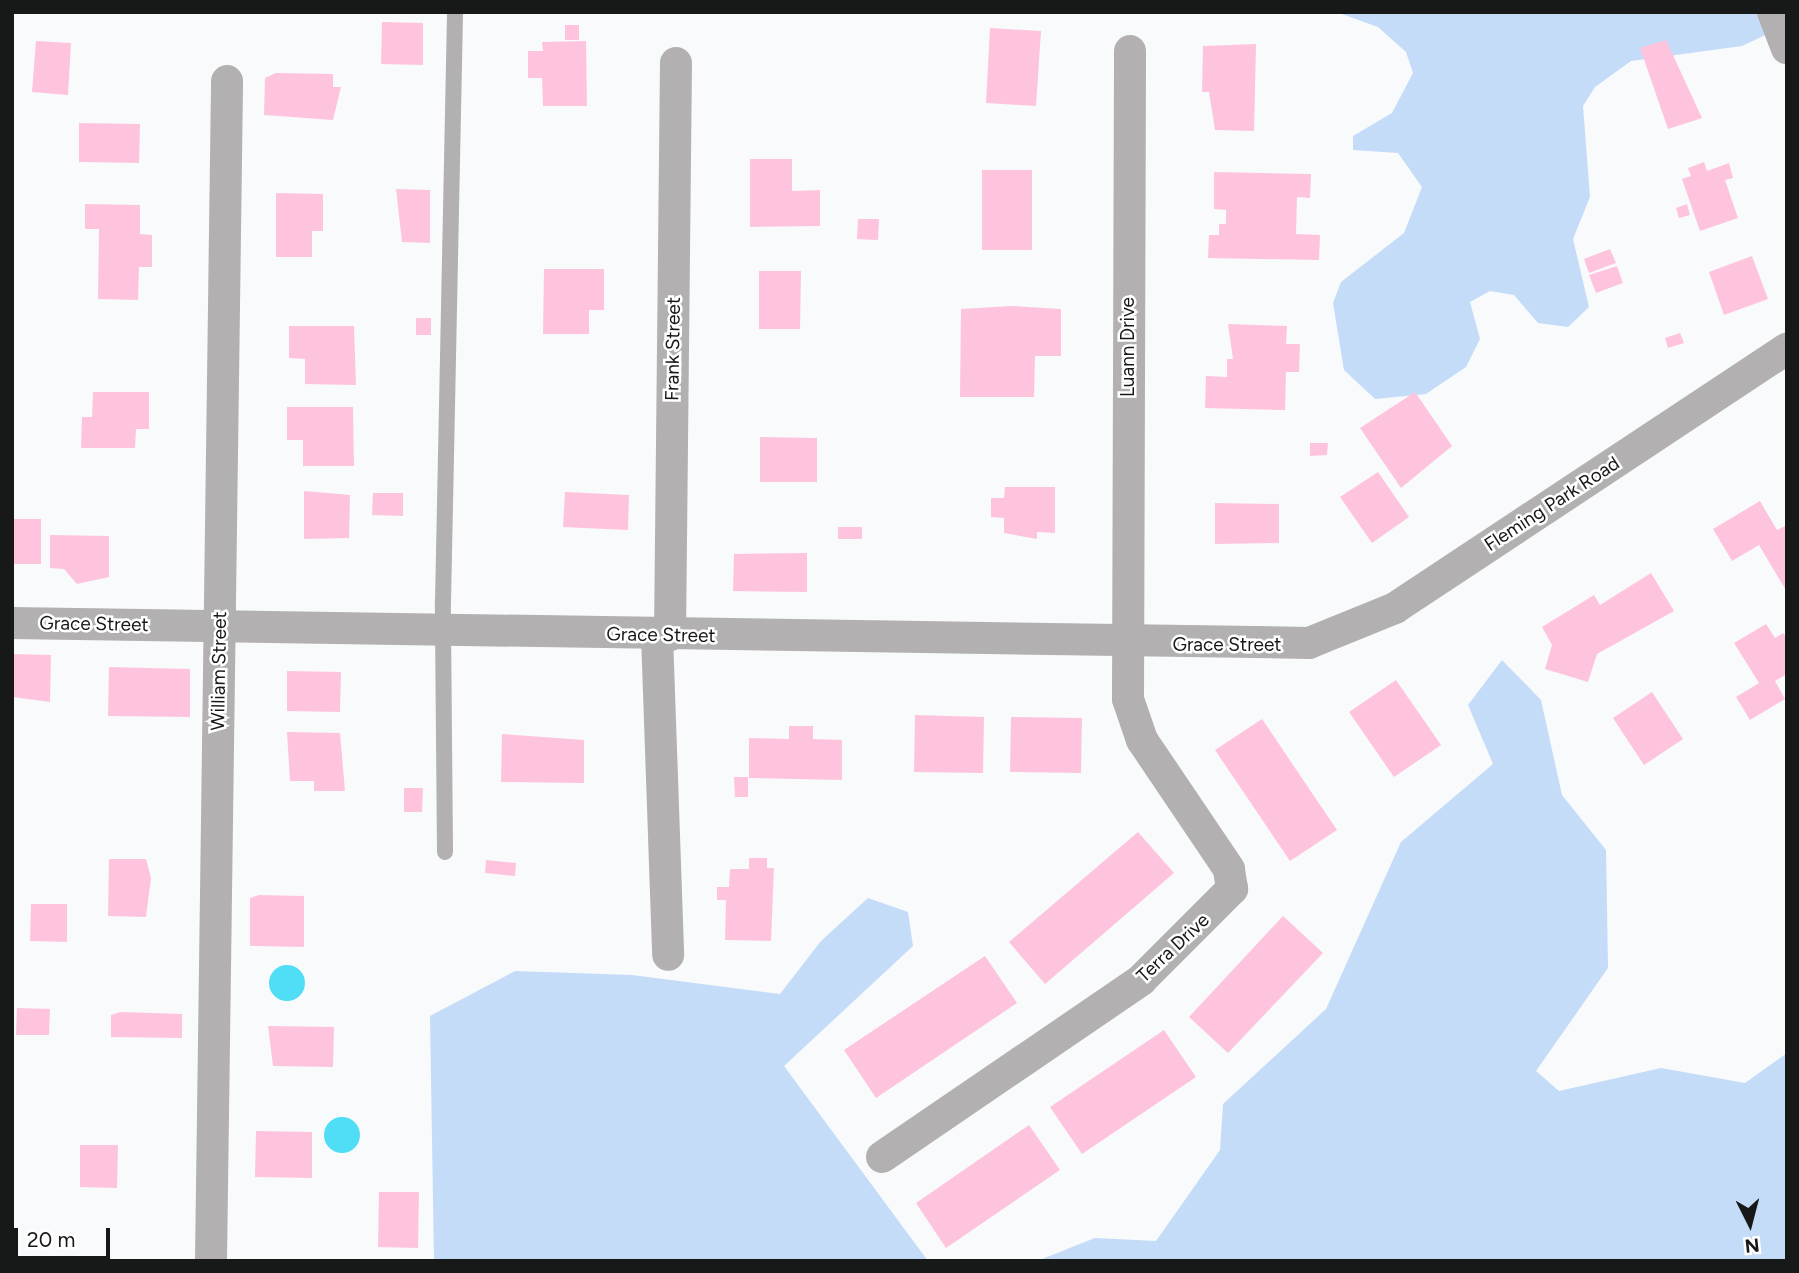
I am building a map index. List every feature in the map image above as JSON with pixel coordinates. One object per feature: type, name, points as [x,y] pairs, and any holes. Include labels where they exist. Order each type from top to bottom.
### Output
[{"type":"street","points":[[1773,12],[1787,48]]},
{"type":"street","name":"Luann Drive","points":[[1126,644],[1130,51]]},
{"type":"street","name":"Frank Street","points":[[668,955],[664,635],[676,63]]},
{"type":"street","name":"William Street","points":[[211,1261],[227,81]]},
{"type":"street","name":"Fleming Park Road","points":[[1309,643],[1395,608],[1787,349]]},
{"type":"street","name":"Grace Street","points":[[12,623],[1126,644],[1309,643]]},
{"type":"street","name":"Terra Drive","points":[[882,1157],[1141,980],[1232,889],[1229,869],[1142,740],[1128,699],[1126,644]]},
{"type":"lane","points":[[445,852],[444,631],[455,12]]},
{"type":"shaded area","points":[[1336,12],[1769,12],[1776,30],[1742,46],[1631,61],[1595,87],[1583,106],[1590,197],[1573,239],[1589,307],[1568,327],[1538,323],[1514,295],[1490,291],[1470,302],[1480,339],[1466,367],[1426,394],[1375,399],[1344,370],[1333,303],[1341,282],[1404,233],[1422,187],[1398,153],[1353,150],[1353,136],[1392,113],[1413,73],[1406,52],[1378,27]]},
{"type":"shaded area","points":[[1502,660],[1541,700],[1562,795],[1606,850],[1608,968],[1536,1071],[1559,1091],[1661,1068],[1745,1083],[1787,1053],[1787,1261],[1037,1261],[1095,1238],[1156,1241],[1220,1150],[1223,1104],[1326,1009],[1401,842],[1493,764],[1468,705]]},
{"type":"shaded area","points":[[868,898],[908,912],[913,946],[784,1066],[928,1261],[434,1261],[430,1016],[515,971],[632,975],[780,994],[821,941]]},
{"type":"water","points":[[287,965],[300,970],[305,983],[300,996],[287,1001],[274,996],[269,983],[274,970]]},
{"type":"water","points":[[342,1117],[355,1122],[360,1135],[355,1148],[342,1153],[329,1148],[324,1135],[329,1122]]},
{"type":"building","points":[[382,22],[423,23],[423,65],[381,64]]},
{"type":"building","points":[[565,25],[579,25],[579,40],[565,40]]},
{"type":"building","points":[[990,28],[1041,31],[1036,106],[986,103]]},
{"type":"building","points":[[1666,40],[1702,118],[1668,129],[1640,48]]},
{"type":"building","points":[[36,41],[71,43],[68,95],[32,92]]},
{"type":"building","points":[[586,41],[587,106],[543,106],[542,78],[528,78],[528,51],[543,51],[542,42]]},
{"type":"building","points":[[1256,44],[1254,131],[1215,130],[1209,92],[1202,92],[1203,46]]},
{"type":"building","points":[[276,73],[333,74],[333,87],[341,87],[333,120],[264,115],[265,78]]},
{"type":"building","points":[[79,123],[140,124],[139,163],[79,162]]},
{"type":"building","points":[[750,159],[792,159],[792,191],[820,190],[820,226],[750,227]]},
{"type":"building","points":[[1704,162],[1707,171],[1729,163],[1733,178],[1725,180],[1738,218],[1700,231],[1682,179],[1691,176],[1688,168]]},
{"type":"building","points":[[982,170],[1032,170],[1032,250],[982,250]]},
{"type":"building","points":[[1214,172],[1311,174],[1310,198],[1297,197],[1296,234],[1320,235],[1319,260],[1208,258],[1209,235],[1219,235],[1219,224],[1226,224],[1226,210],[1214,209]]},
{"type":"building","points":[[396,189],[430,190],[430,243],[402,242]]},
{"type":"building","points":[[276,193],[323,194],[323,231],[312,231],[312,257],[276,257]]},
{"type":"building","points":[[85,204],[140,205],[140,234],[152,235],[152,267],[139,267],[138,300],[98,299],[99,229],[85,229]]},
{"type":"building","points":[[1687,204],[1690,215],[1679,218],[1676,208]]},
{"type":"building","points":[[858,219],[879,219],[878,240],[857,239]]},
{"type":"building","points":[[1610,249],[1616,263],[1589,273],[1584,259]]},
{"type":"building","points":[[1752,256],[1768,299],[1724,315],[1709,272]]},
{"type":"building","points":[[1617,266],[1623,283],[1596,293],[1589,275]]},
{"type":"building","points":[[544,269],[604,269],[604,310],[589,310],[589,334],[543,334]]},
{"type":"building","points":[[759,271],[801,271],[800,329],[759,329]]},
{"type":"building","points":[[1012,306],[1061,309],[1061,356],[1035,356],[1034,397],[960,397],[961,309]]},
{"type":"building","points":[[416,318],[431,318],[431,335],[416,335]]},
{"type":"building","points":[[1228,324],[1287,326],[1286,344],[1300,344],[1299,372],[1286,372],[1285,410],[1205,408],[1206,376],[1227,377],[1227,359],[1233,359]]},
{"type":"building","points":[[289,326],[354,326],[356,385],[305,384],[305,359],[289,358]]},
{"type":"building","points":[[1680,333],[1684,343],[1668,348],[1665,338]]},
{"type":"building","points":[[93,392],[149,392],[149,429],[136,429],[135,448],[81,448],[82,417],[92,417]]},
{"type":"building","points":[[1415,392],[1452,446],[1401,488],[1360,428]]},
{"type":"building","points":[[287,407],[353,407],[354,466],[303,466],[303,440],[287,440]]},
{"type":"building","points":[[760,437],[817,438],[817,482],[760,482]]},
{"type":"building","points":[[1310,443],[1328,443],[1327,455],[1310,456]]},
{"type":"building","points":[[1378,472],[1409,517],[1372,543],[1340,497]]},
{"type":"building","points":[[1005,487],[1055,487],[1055,533],[1037,532],[1037,539],[1004,533],[1004,518],[991,517],[991,498],[1004,498]]},
{"type":"building","points":[[304,491],[350,495],[349,538],[304,539]]},
{"type":"building","points":[[565,492],[629,495],[628,530],[563,527]]},
{"type":"building","points":[[373,493],[403,493],[403,516],[372,515]]},
{"type":"building","points":[[1760,501],[1777,530],[1787,525],[1787,592],[1759,545],[1732,561],[1713,529]]},
{"type":"building","points":[[1215,503],[1279,504],[1279,543],[1215,544]]},
{"type":"building","points":[[12,519],[41,519],[41,564],[12,564]]},
{"type":"building","points":[[838,527],[862,527],[862,539],[838,539]]},
{"type":"building","points":[[50,535],[109,536],[109,577],[77,584],[64,569],[50,568]]},
{"type":"building","points":[[807,553],[807,592],[733,591],[734,554]]},
{"type":"building","points":[[1651,573],[1674,611],[1597,654],[1588,682],[1545,669],[1552,645],[1542,627],[1594,595],[1600,605]]},
{"type":"building","points":[[1766,624],[1775,638],[1783,633],[1787,639],[1787,674],[1775,681],[1785,699],[1750,720],[1736,697],[1759,683],[1734,643]]},
{"type":"building","points":[[13,654],[51,655],[50,702],[13,697]]},
{"type":"building","points":[[109,667],[190,669],[190,717],[108,716]]},
{"type":"building","points":[[287,671],[341,672],[340,712],[287,711]]},
{"type":"building","points":[[1396,680],[1441,745],[1394,777],[1349,712]]},
{"type":"building","points":[[1652,692],[1683,739],[1644,765],[1613,718]]},
{"type":"building","points":[[915,715],[984,717],[983,773],[914,772]]},
{"type":"building","points":[[1011,717],[1082,718],[1081,773],[1010,772]]},
{"type":"building","points":[[1262,719],[1337,830],[1290,861],[1215,750]]},
{"type":"building","points":[[789,726],[813,726],[813,739],[842,740],[842,780],[749,778],[749,738],[789,739]]},
{"type":"building","points":[[287,732],[340,733],[345,791],[314,791],[314,781],[290,781]]},
{"type":"building","points":[[502,734],[584,740],[584,783],[501,782]]},
{"type":"building","points":[[734,777],[748,777],[748,797],[735,797]]},
{"type":"building","points":[[404,788],[423,788],[422,812],[404,812]]},
{"type":"building","points":[[1138,832],[1174,873],[1045,984],[1009,942]]},
{"type":"building","points":[[749,858],[767,858],[767,868],[774,868],[771,941],[725,940],[726,900],[717,900],[717,887],[729,887],[730,869],[749,869]]},
{"type":"building","points":[[109,859],[146,859],[151,878],[146,917],[108,916]]},
{"type":"building","points":[[486,860],[516,863],[515,876],[485,873]]},
{"type":"building","points":[[259,895],[304,896],[304,947],[250,946],[250,898]]},
{"type":"building","points":[[31,904],[67,904],[67,942],[30,941]]},
{"type":"building","points":[[1283,916],[1323,953],[1228,1053],[1189,1017]]},
{"type":"building","points":[[985,956],[1017,1003],[876,1098],[844,1050]]},
{"type":"building","points":[[17,1008],[50,1009],[49,1035],[16,1035]]},
{"type":"building","points":[[120,1012],[182,1014],[182,1038],[111,1037],[111,1015]]},
{"type":"building","points":[[268,1026],[334,1027],[333,1067],[273,1066]]},
{"type":"building","points":[[1164,1030],[1196,1077],[1082,1154],[1050,1107]]},
{"type":"building","points":[[1029,1125],[1060,1170],[946,1248],[916,1203]]},
{"type":"building","points":[[256,1131],[312,1132],[312,1178],[255,1177]]},
{"type":"building","points":[[80,1145],[118,1145],[117,1188],[80,1187]]},
{"type":"building","points":[[379,1192],[419,1192],[418,1248],[378,1247]]}]
